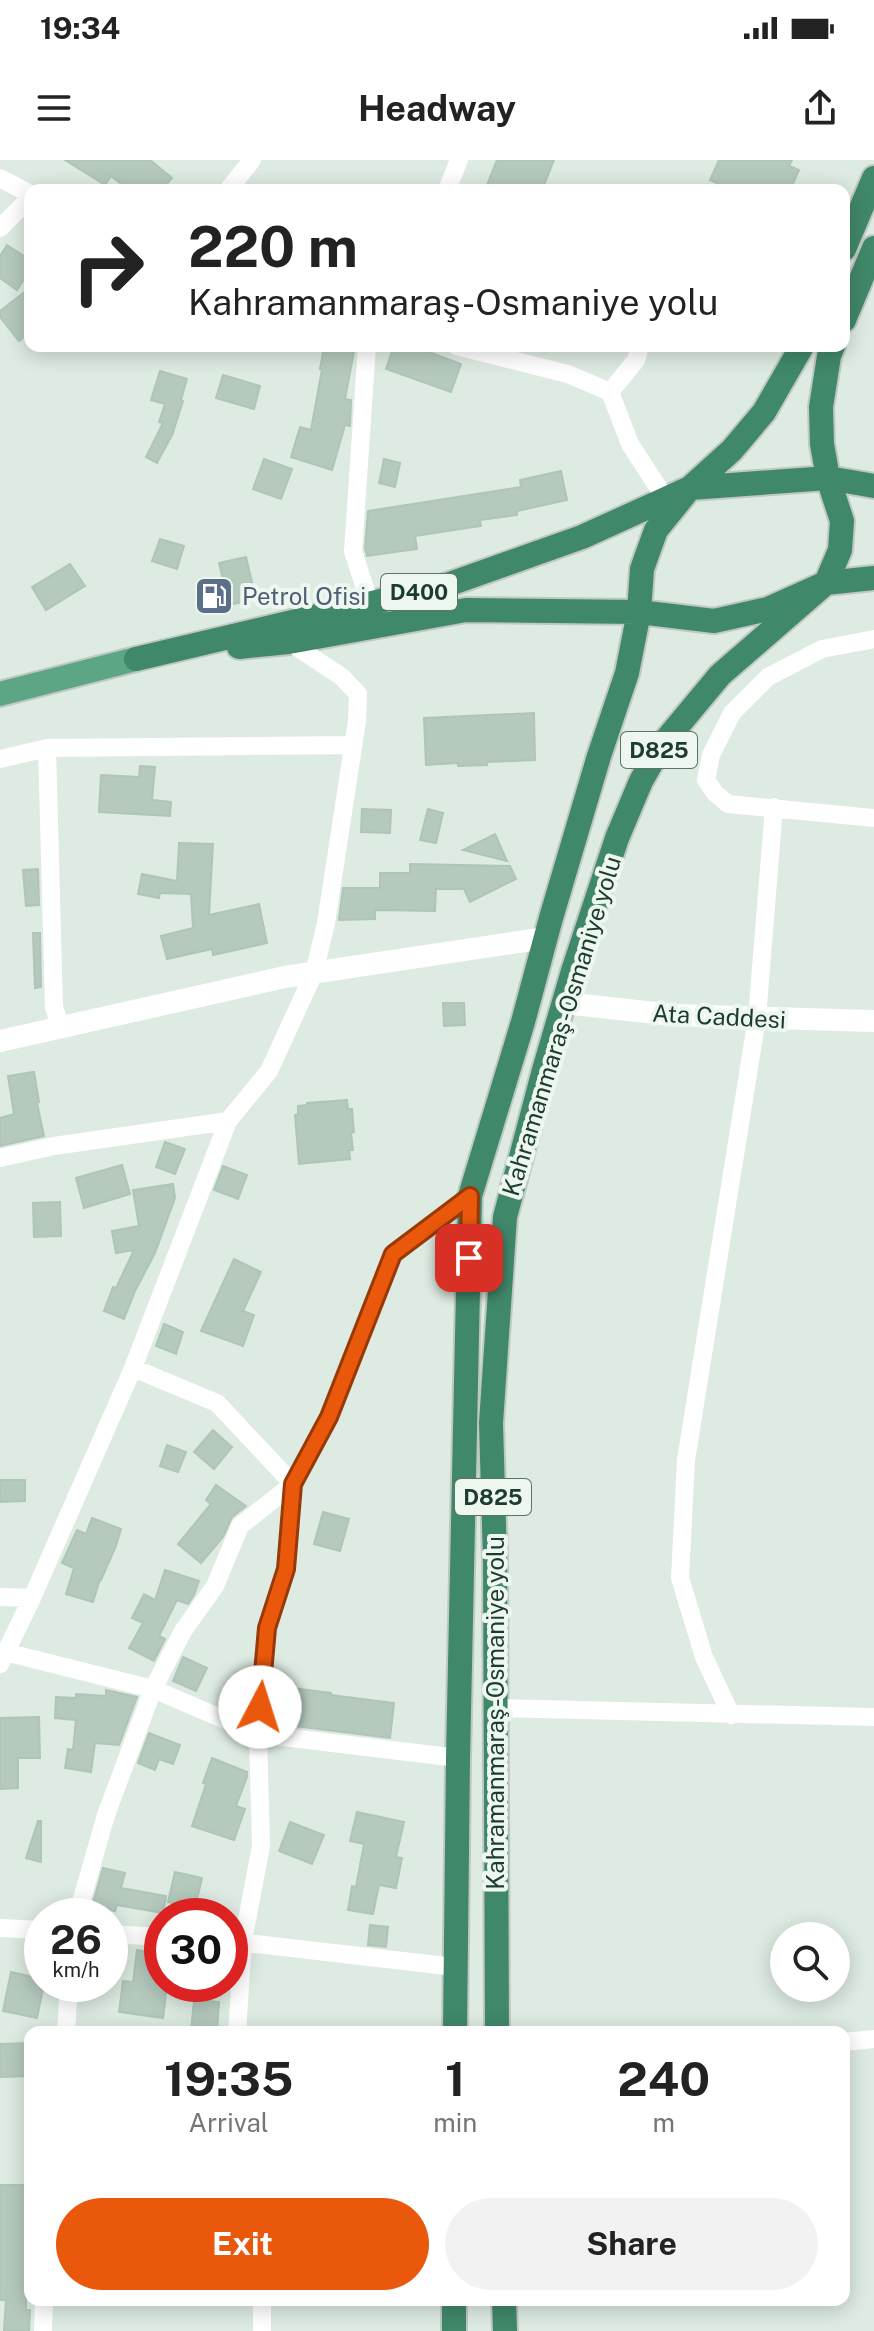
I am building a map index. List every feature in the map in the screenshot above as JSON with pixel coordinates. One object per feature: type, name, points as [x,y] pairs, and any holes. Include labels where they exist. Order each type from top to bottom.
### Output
[{"type":"highway","points":[[850,235],[874,178]]},
{"type":"highway","points":[[850,306],[874,248]]},
{"type":"highway","name":"Kahramanmaraş-Osmaniye yolu","points":[[455,2026],[470,1196],[599,756],[627,673],[639,612],[642,569],[656,530],[690,488],[732,450],[764,412],[799,352]]},
{"type":"highway","name":"Kahramanmaraş-Osmaniye yolu","points":[[497,2026],[491,1423],[505,1217],[564,1003],[617,838],[641,781],[661,746],[720,675],[826,583],[840,550],[842,521],[828,478],[822,444],[821,407],[831,352]]},
{"type":"highway","name":"D400","points":[[136,659],[444,586],[582,537],[690,488],[828,478],[874,486]]},
{"type":"highway","name":"D400","points":[[136,659],[289,642],[466,610],[639,612],[714,621],[768,609],[826,583],[874,578]]},
{"type":"highway","points":[[454,2306],[454,2331]]},
{"type":"highway","points":[[504,2306],[505,2331]]},
{"type":"main road","name":"D400","points":[[0,694],[136,659]]},
{"type":"street","points":[[233,184],[252,160]]},
{"type":"street","points":[[449,184],[459,160]]},
{"type":"street","points":[[0,178],[24,192]]},
{"type":"street","points":[[0,228],[24,202]]},
{"type":"street","points":[[367,352],[353,551],[370,604]]},
{"type":"street","points":[[480,352],[568,374],[610,392],[630,444],[665,498]]},
{"type":"street","points":[[610,392],[636,360],[638,352]]},
{"type":"street","points":[[874,639],[822,649],[768,677],[732,713],[711,755],[706,780],[728,804],[874,818]]},
{"type":"street","points":[[289,642],[342,677],[358,694],[357,721],[326,923],[314,973],[269,1071],[228,1121],[133,1368],[32,1598],[2,1658],[153,1689],[258,1734],[458,1758]]},
{"type":"street","points":[[0,759],[47,748],[352,745]]},
{"type":"street","points":[[47,748],[54,1007],[61,1029]]},
{"type":"street","points":[[731,1715],[704,1657],[680,1578],[686,1460],[757,1018],[774,807]]},
{"type":"street","points":[[0,1041],[285,977],[545,938]]},
{"type":"street","name":"Ata Caddesi","points":[[564,1003],[673,1015],[874,1021]]},
{"type":"street","points":[[0,1158],[54,1146],[228,1121]]},
{"type":"street","points":[[82,1898],[106,1815],[153,1689],[183,1631],[215,1586],[240,1526],[293,1484],[329,1417],[393,1254],[470,1196]]},
{"type":"street","points":[[133,1368],[217,1403],[293,1484],[286,1569],[267,1628],[258,1734],[261,1846],[248,1898]]},
{"type":"street","points":[[0,1597],[32,1598]]},
{"type":"street","points":[[496,1708],[874,1717]]},
{"type":"street","points":[[0,1928],[24,1929]]},
{"type":"street","points":[[248,1942],[455,1967]]},
{"type":"street","points":[[66,2026],[68,2002]]},
{"type":"street","points":[[237,2002],[237,2026]]},
{"type":"street","points":[[850,2041],[874,2039]]},
{"type":"street","points":[[43,2331],[44,2306]]},
{"type":"street","points":[[262,2306],[262,2331]]},
{"type":"building","points":[[65,160],[150,160],[172,178],[167,184],[121,184],[111,176],[103,184]]},
{"type":"building","points":[[497,160],[554,160],[544,184],[487,184]]},
{"type":"building","points":[[719,160],[792,160],[789,166],[799,170],[793,184],[718,184],[710,180]]},
{"type":"building","points":[[7,245],[24,256],[24,279],[17,290],[0,278],[0,256]]},
{"type":"building","points":[[24,293],[24,337],[19,341],[0,317],[0,311]]},
{"type":"building","points":[[323,352],[354,352],[345,399],[351,400],[350,426],[345,425],[332,470],[291,457],[300,427],[311,430]]},
{"type":"building","points":[[392,352],[429,352],[461,364],[451,392],[386,369]]},
{"type":"building","points":[[160,371],[187,379],[172,435],[157,463],[146,457],[163,423],[159,422],[165,404],[151,400]]},
{"type":"building","points":[[223,375],[260,386],[254,409],[216,398]]},
{"type":"building","points":[[264,459],[292,469],[281,499],[253,489]]},
{"type":"building","points":[[384,459],[400,463],[395,487],[379,483]]},
{"type":"building","points":[[561,471],[567,500],[517,511],[517,515],[480,520],[481,526],[415,536],[417,549],[367,556],[368,511],[521,487],[520,480]]},
{"type":"building","points":[[160,539],[184,546],[177,569],[152,561]]},
{"type":"building","points":[[246,557],[256,599],[229,605],[219,563]]},
{"type":"building","points":[[70,564],[85,586],[46,610],[32,587]]},
{"type":"building","points":[[534,713],[535,760],[487,762],[487,765],[426,765],[424,718]]},
{"type":"building","points":[[140,766],[155,767],[152,800],[171,802],[170,816],[99,812],[101,775],[139,777]]},
{"type":"building","points":[[362,809],[391,810],[390,833],[361,832]]},
{"type":"building","points":[[428,809],[443,813],[436,843],[420,840]]},
{"type":"building","points":[[495,834],[507,861],[463,850]]},
{"type":"building","points":[[179,843],[213,844],[209,915],[259,904],[267,943],[213,955],[212,949],[167,959],[161,936],[193,928],[191,894],[160,893],[159,898],[138,894],[142,874],[177,881]]},
{"type":"building","points":[[410,864],[510,866],[516,879],[470,902],[464,889],[436,889],[435,911],[375,910],[375,919],[339,920],[343,888],[380,888],[380,873],[410,873]]},
{"type":"building","points":[[38,869],[39,905],[26,906],[23,870]]},
{"type":"building","points":[[33,933],[40,933],[41,987],[35,988]]},
{"type":"building","points":[[443,1003],[464,1003],[465,1025],[444,1026]]},
{"type":"building","points":[[34,1072],[44,1136],[0,1146],[0,1118],[14,1114],[8,1076]]},
{"type":"building","points":[[347,1100],[348,1109],[352,1109],[354,1132],[351,1133],[353,1150],[349,1150],[350,1159],[299,1164],[295,1115],[298,1115],[298,1106]]},
{"type":"building","points":[[165,1142],[185,1149],[175,1174],[156,1167]]},
{"type":"building","points":[[122,1165],[130,1194],[84,1208],[76,1178]]},
{"type":"building","points":[[223,1166],[247,1175],[238,1199],[214,1190]]},
{"type":"building","points":[[173,1184],[175,1198],[155,1253],[124,1319],[104,1311],[113,1287],[116,1288],[134,1250],[116,1253],[112,1231],[139,1226],[133,1190]]},
{"type":"building","points":[[60,1202],[61,1236],[34,1237],[33,1203]]},
{"type":"building","points":[[234,1259],[261,1272],[243,1311],[254,1315],[243,1346],[201,1331]]},
{"type":"building","points":[[164,1324],[183,1332],[176,1354],[156,1346]]},
{"type":"building","points":[[213,1430],[232,1447],[214,1469],[194,1452]]},
{"type":"building","points":[[167,1445],[186,1452],[178,1472],[160,1466]]},
{"type":"building","points":[[0,1480],[25,1480],[25,1501],[0,1502]]},
{"type":"building","points":[[216,1485],[246,1506],[232,1517],[223,1537],[201,1563],[178,1544],[211,1504],[206,1500]]},
{"type":"building","points":[[323,1512],[349,1519],[340,1551],[314,1544]]},
{"type":"building","points":[[92,1518],[121,1529],[93,1602],[66,1594],[74,1568],[62,1563],[77,1530],[86,1534]]},
{"type":"building","points":[[165,1570],[199,1581],[188,1604],[177,1600],[159,1636],[165,1639],[154,1661],[129,1648],[143,1623],[132,1618],[144,1594],[155,1600]]},
{"type":"building","points":[[183,1657],[207,1668],[196,1691],[173,1681]]},
{"type":"building","points":[[283,1687],[394,1703],[390,1738],[278,1724]]},
{"type":"building","points":[[106,1690],[137,1697],[119,1745],[95,1743],[91,1772],[65,1768],[68,1749],[73,1750],[76,1720],[55,1718],[56,1697],[76,1698],[76,1694],[106,1696]]},
{"type":"building","points":[[39,1717],[40,1758],[18,1758],[18,1788],[0,1789],[0,1718]]},
{"type":"building","points":[[149,1733],[180,1745],[173,1764],[159,1759],[155,1770],[138,1763]]},
{"type":"building","points":[[212,1758],[247,1772],[236,1806],[245,1809],[234,1840],[192,1826]]},
{"type":"building","points":[[357,1812],[404,1822],[396,1857],[402,1858],[396,1888],[379,1885],[373,1914],[348,1910],[364,1844],[350,1841]]},
{"type":"building","points":[[38,1821],[41,1821],[41,1862],[26,1858]]},
{"type":"building","points":[[290,1822],[324,1835],[312,1864],[279,1851]]},
{"type":"building","points":[[103,1868],[125,1873],[121,1888],[166,1896],[144,1898],[144,1910],[128,1907],[128,1898],[94,1898]]},
{"type":"building","points":[[175,1872],[202,1878],[197,1898],[169,1898]]},
{"type":"building","points":[[370,1925],[388,1927],[386,1947],[368,1945]]},
{"type":"building","points":[[137,1950],[144,1951],[144,2002],[165,2002],[163,2018],[119,2012],[120,2002],[128,2002],[128,1982],[133,1982]]},
{"type":"building","points":[[11,1972],[24,1975],[24,2002],[40,2002],[37,2018],[3,2011]]},
{"type":"building","points":[[194,2002],[219,2002],[217,2026],[192,2026]]},
{"type":"building","points":[[24,2043],[24,2076],[0,2077],[0,2044]]},
{"type":"building","points":[[0,2185],[24,2185],[24,2306],[30,2310],[29,2331],[4,2331],[6,2300],[0,2300]]},
{"type":"place","name":"Petrol Ofisi","points":[[214,596]]},
{"type":"route","points":[[260,1707],[267,1628],[286,1569],[293,1484],[329,1417],[393,1254],[470,1196],[469,1258]]}]
